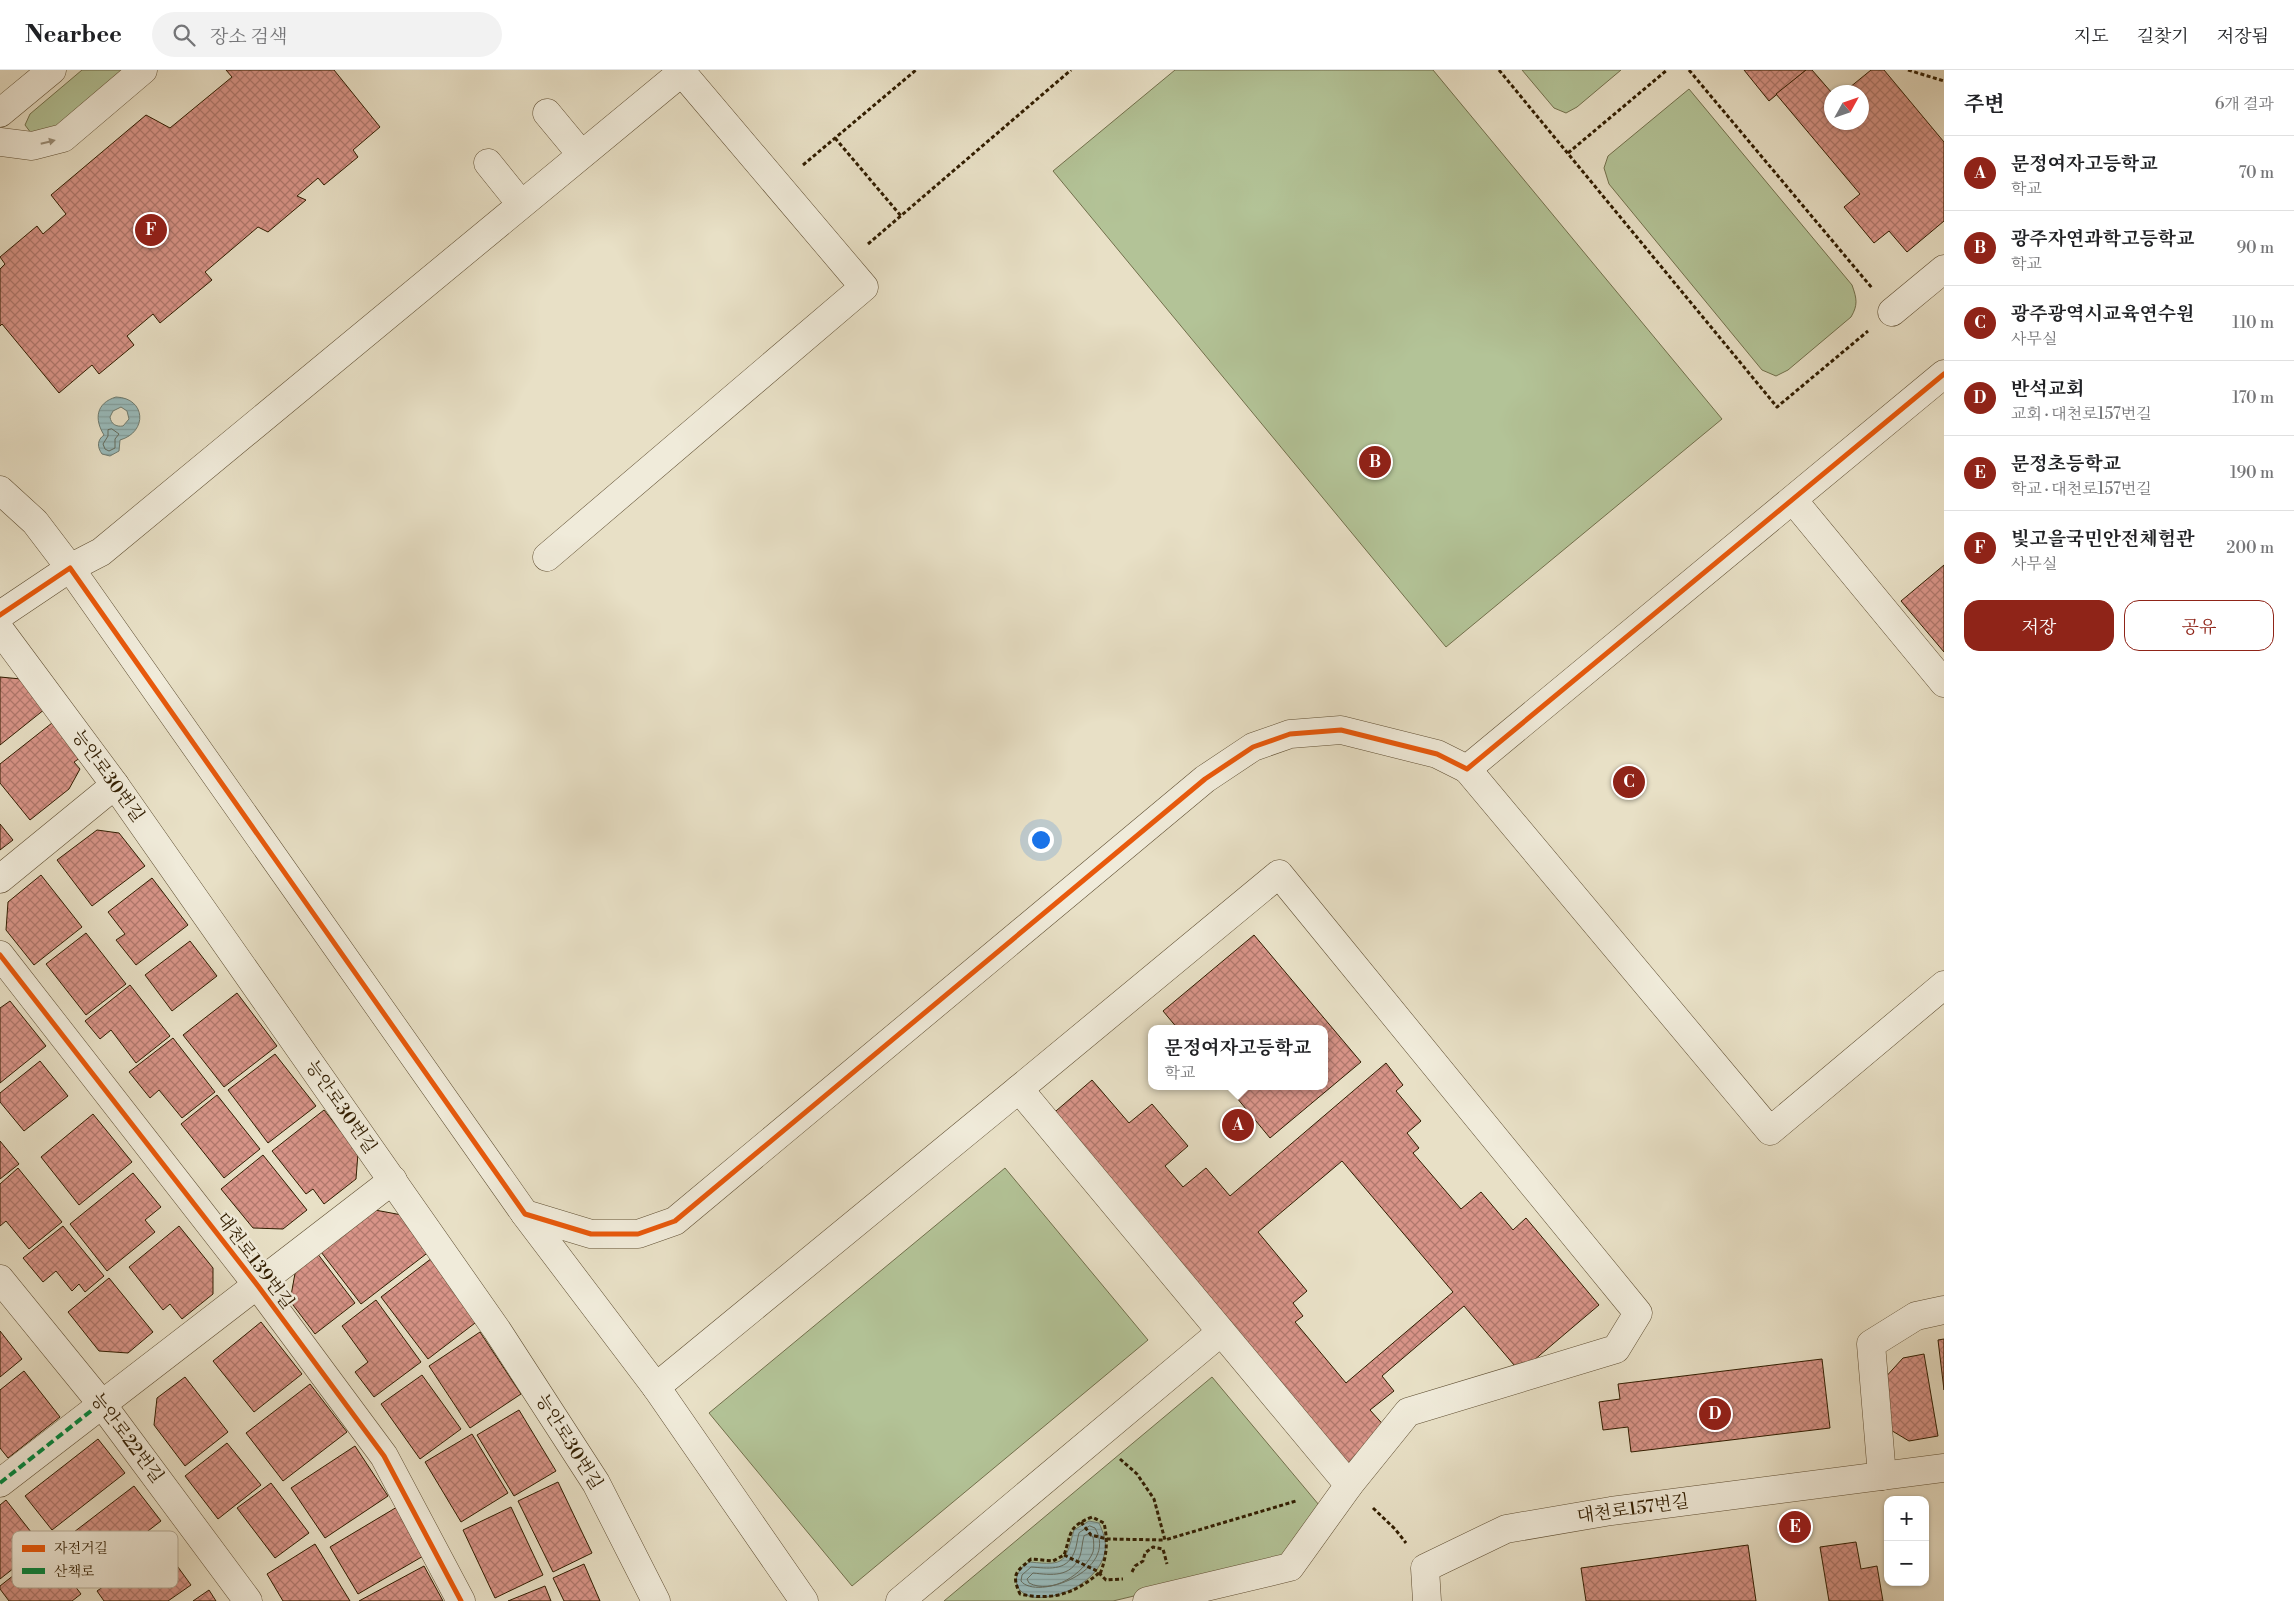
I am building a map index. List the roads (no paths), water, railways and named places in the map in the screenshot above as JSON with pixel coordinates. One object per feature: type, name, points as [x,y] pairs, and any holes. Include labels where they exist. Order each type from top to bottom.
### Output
[{"type":"street","points":[[0,114],[52,70]]},
{"type":"street","points":[[0,142],[32,146],[63,138],[143,70]]},
{"type":"street","points":[[0,614],[70,568],[101,552],[681,71],[864,287],[547,557]]},
{"type":"street","points":[[547,113],[581,154]]},
{"type":"street","points":[[488,163],[521,204]]},
{"type":"street","points":[[1892,312],[1944,269]]},
{"type":"street","points":[[1467,769],[1944,374]]},
{"type":"street","points":[[0,490],[35,522],[70,568],[525,1214],[656,1387],[804,1601]]},
{"type":"street","points":[[1793,500],[1944,683]]},
{"type":"street","name":"능안로30번길","points":[[0,630],[115,785],[497,1330],[596,1482],[656,1601]]},
{"type":"street","points":[[525,1214],[591,1234],[638,1234],[675,1221],[1205,779],[1253,747],[1290,734],[1341,730],[1437,754],[1467,769],[1770,1131],[1944,985]]},
{"type":"street","points":[[0,879],[115,785]]},
{"type":"street","points":[[656,1387],[1279,874],[1638,1314],[1616,1349],[1408,1412],[1349,1485],[1290,1567],[1147,1601]]},
{"type":"street","name":"대천로139번길","points":[[0,955],[258,1286],[384,1456],[461,1601]]},
{"type":"street","points":[[1019,1089],[1349,1485]]},
{"type":"street","points":[[0,1483],[258,1286],[392,1180]]},
{"type":"street","name":"능안로22번길","points":[[0,1279],[102,1404],[248,1601]]},
{"type":"street","points":[[1882,1476],[1871,1344],[1916,1316],[1944,1310]]},
{"type":"street","points":[[900,1601],[1221,1332]]},
{"type":"street","name":"대천로157번길","points":[[1427,1601],[1424,1568],[1506,1529],[1612,1511],[1944,1468]]},
{"type":"water","points":[[116,397],[126,399],[138,409],[140,416],[135,430],[129,436],[120,440],[119,451],[110,456],[102,454],[98,444],[104,435],[99,423],[99,412],[104,403]],"holes":[[[121,407],[127,411],[129,419],[123,426],[113,423],[110,417],[113,411]]]},
{"type":"water","points":[[1089,1521],[1099,1523],[1105,1545],[1105,1552],[1095,1572],[1076,1587],[1054,1596],[1032,1597],[1020,1590],[1016,1580],[1017,1575],[1024,1566],[1030,1562],[1051,1563],[1062,1560],[1066,1555],[1074,1530]]},
{"type":"place","name":"빛고을국민안전체험관","points":[[151,230]]},
{"type":"place","name":"광주자연과학고등학교","points":[[1375,462]]},
{"type":"place","name":"광주광역시교육연수원","points":[[1629,782]]},
{"type":"place","name":"문정여자고등학교","points":[[1238,1125]]},
{"type":"place","name":"반석교회","points":[[1715,1414]]},
{"type":"place","name":"문정초등학교","points":[[1795,1527]]}]
